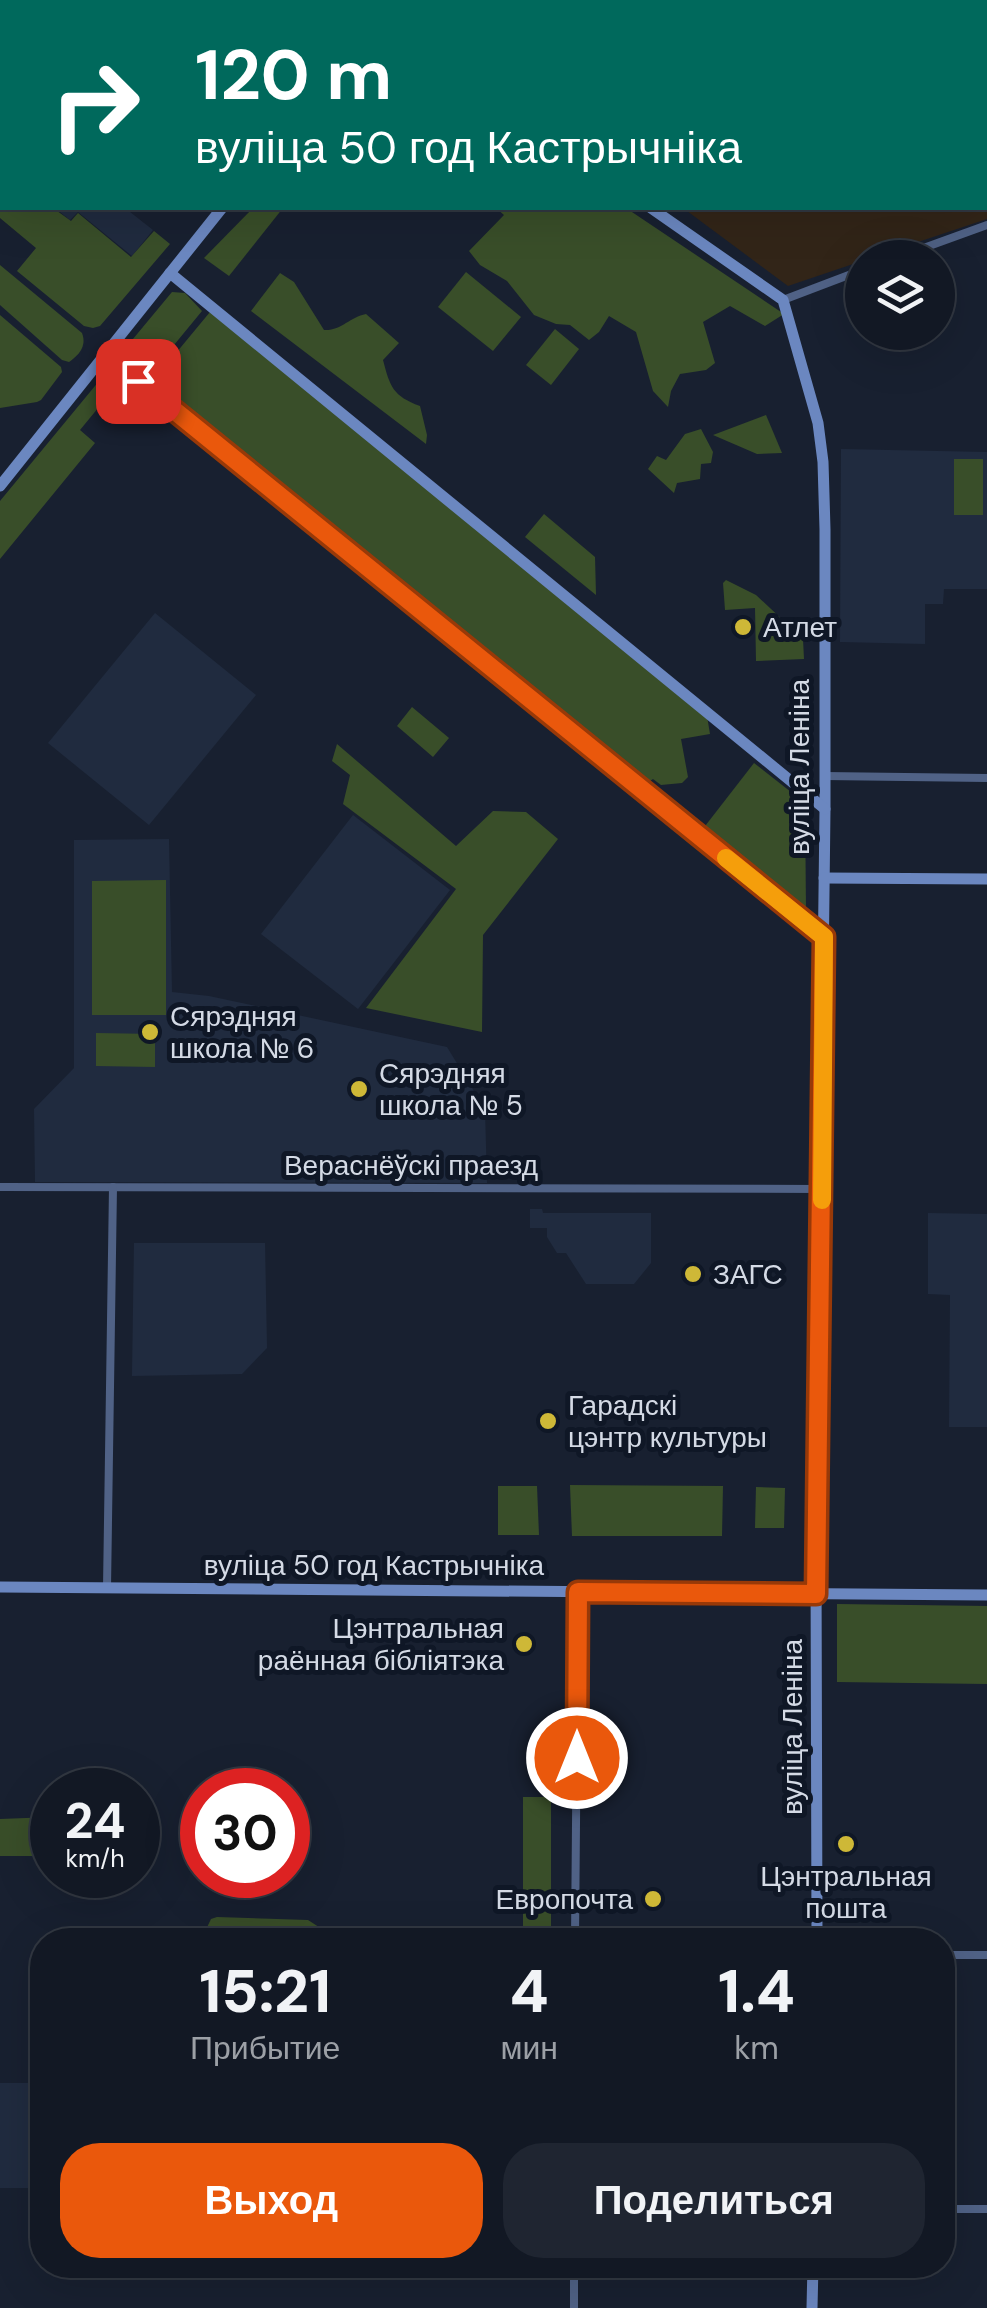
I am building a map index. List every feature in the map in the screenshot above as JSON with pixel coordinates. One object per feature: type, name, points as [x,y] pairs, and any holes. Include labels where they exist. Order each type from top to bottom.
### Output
[{"type":"street","points":[[0,486],[220,210]]},
{"type":"street","points":[[654,210],[783,300],[845,276]]},
{"type":"street","points":[[946,240],[987,225]]},
{"type":"street","points":[[170,273],[825,809]]},
{"type":"street","name":"вуліца Леніна","points":[[783,300],[818,423],[825,528],[817,1928]]},
{"type":"street","points":[[106,355],[824,937]]},
{"type":"street","points":[[824,776],[987,778]]},
{"type":"street","points":[[824,878],[987,879]]},
{"type":"street","name":"Вераснёўскі праезд","points":[[0,1187],[822,1189]]},
{"type":"street","points":[[107,1588],[113,1187]]},
{"type":"street","name":"вуліца 50 год Кастрычніка","points":[[0,1587],[987,1596]]},
{"type":"street","points":[[576,1928],[578,1592]]},
{"type":"street","points":[[955,1956],[987,1955]]},
{"type":"street","points":[[955,2209],[987,2209]]},
{"type":"street","points":[[574,2278],[574,2308]]},
{"type":"street","points":[[812,2308],[813,2278]]},
{"type":"shaded area","points":[[58,210],[128,210],[153,230],[132,256],[78,212],[70,220]]},
{"type":"shaded area","points":[[686,210],[987,210],[987,219],[924,240],[845,240],[845,267],[788,286]]},
{"type":"shaded area","points":[[841,449],[987,452],[987,589],[944,589],[943,604],[925,604],[925,644],[840,642]]},
{"type":"shaded area","points":[[155,613],[256,695],[149,825],[48,743]]},
{"type":"shaded area","points":[[353,815],[450,890],[358,1009],[261,934]]},
{"type":"shaded area","points":[[169,839],[172,992],[209,996],[447,1047],[485,1109],[487,1183],[35,1182],[34,1109],[74,1068],[74,840]]},
{"type":"shaded area","points":[[530,1209],[542,1209],[543,1213],[651,1213],[651,1263],[634,1284],[586,1284],[566,1253],[557,1253],[547,1237],[547,1228],[530,1228]]},
{"type":"shaded area","points":[[928,1213],[987,1214],[987,1427],[949,1427],[950,1295],[928,1294]]},
{"type":"shaded area","points":[[134,1243],[265,1243],[267,1348],[242,1374],[132,1376]]},
{"type":"shaded area","points":[[0,2083],[30,2083],[30,2188],[0,2188]]},
{"type":"green space","points":[[0,210],[56,210],[71,221],[78,213],[131,257],[154,231],[170,244],[100,326],[93,328],[84,326],[17,271],[36,248],[0,218]]},
{"type":"green space","points":[[251,210],[281,210],[229,276],[204,258]]},
{"type":"green space","points":[[498,210],[629,210],[784,314],[765,326],[730,306],[703,322],[715,363],[706,370],[680,374],[668,407],[653,391],[636,332],[609,316],[589,340],[570,325],[534,315],[507,281],[480,265],[469,251],[504,215]]},
{"type":"green space","points":[[0,265],[82,333],[81,350],[69,362],[0,305]]},
{"type":"green space","points":[[466,272],[521,317],[493,351],[438,307]]},
{"type":"green space","points":[[280,273],[294,282],[324,330],[366,314],[399,343],[383,360],[394,389],[420,406],[426,444],[251,311]]},
{"type":"green space","points":[[172,292],[185,293],[202,311],[146,379],[127,364],[123,351]]},
{"type":"green space","points":[[210,312],[707,716],[710,734],[681,739],[688,777],[682,783],[661,785],[653,779],[644,785],[152,382]]},
{"type":"green space","points":[[0,315],[61,367],[62,372],[37,402],[0,408]]},
{"type":"green space","points":[[555,329],[579,349],[551,385],[526,365]]},
{"type":"green space","points":[[109,369],[124,378],[127,387],[118,398],[108,396],[80,430],[95,443],[0,559],[0,501]]},
{"type":"green space","points":[[766,415],[782,453],[757,454],[713,435]]},
{"type":"green space","points":[[701,429],[713,452],[711,463],[701,464],[700,479],[677,483],[674,493],[648,469],[657,456],[666,460],[685,434]]},
{"type":"green space","points":[[954,459],[983,459],[983,515],[954,515]]},
{"type":"green space","points":[[544,514],[595,557],[596,595],[525,537]]},
{"type":"green space","points":[[726,580],[756,595],[803,639],[804,659],[756,661],[755,608],[725,610]]},
{"type":"green space","points":[[412,707],[449,738],[433,757],[397,726]]},
{"type":"green space","points":[[337,744],[456,846],[493,811],[526,812],[558,839],[483,935],[482,1032],[366,1008],[456,889],[343,804],[350,775],[332,761]]},
{"type":"green space","points":[[754,763],[805,803],[806,912],[702,830]]},
{"type":"green space","points":[[166,880],[166,1015],[92,1015],[92,881]]},
{"type":"green space","points":[[96,1033],[155,1034],[155,1067],[96,1066]]},
{"type":"green space","points":[[570,1485],[723,1486],[722,1536],[572,1536]]},
{"type":"green space","points":[[498,1486],[537,1486],[539,1535],[498,1535]]},
{"type":"green space","points":[[756,1487],[785,1488],[784,1528],[755,1528]]},
{"type":"green space","points":[[837,1604],[987,1606],[987,1684],[837,1682]]},
{"type":"green space","points":[[523,1797],[551,1797],[551,1928],[523,1928]]},
{"type":"green space","points":[[30,1818],[30,1856],[0,1856],[0,1819]]},
{"type":"green space","points":[[211,1919],[308,1920],[320,1928],[207,1928]]},
{"type":"slow traffic","points":[[726,858],[824,937],[822,1200]]},
{"type":"place","name":"Атлет","points":[[743,627]]},
{"type":"place","name":"Сярэдняя школа № 6","points":[[150,1032]]},
{"type":"place","name":"Сярэдняя школа № 5","points":[[359,1089]]},
{"type":"place","name":"ЗАГС","points":[[693,1274]]},
{"type":"place","name":"Гарадскі цэнтр культуры","points":[[548,1421]]},
{"type":"place","name":"Цэнтральная раённая бібліятэка","points":[[524,1644]]},
{"type":"place","name":"Цэнтральная пошта","points":[[846,1844]]},
{"type":"place","name":"Европочта","points":[[653,1899]]},
{"type":"route","points":[[138,381],[824,937],[816,1594],[578,1592],[577,1758]]}]
